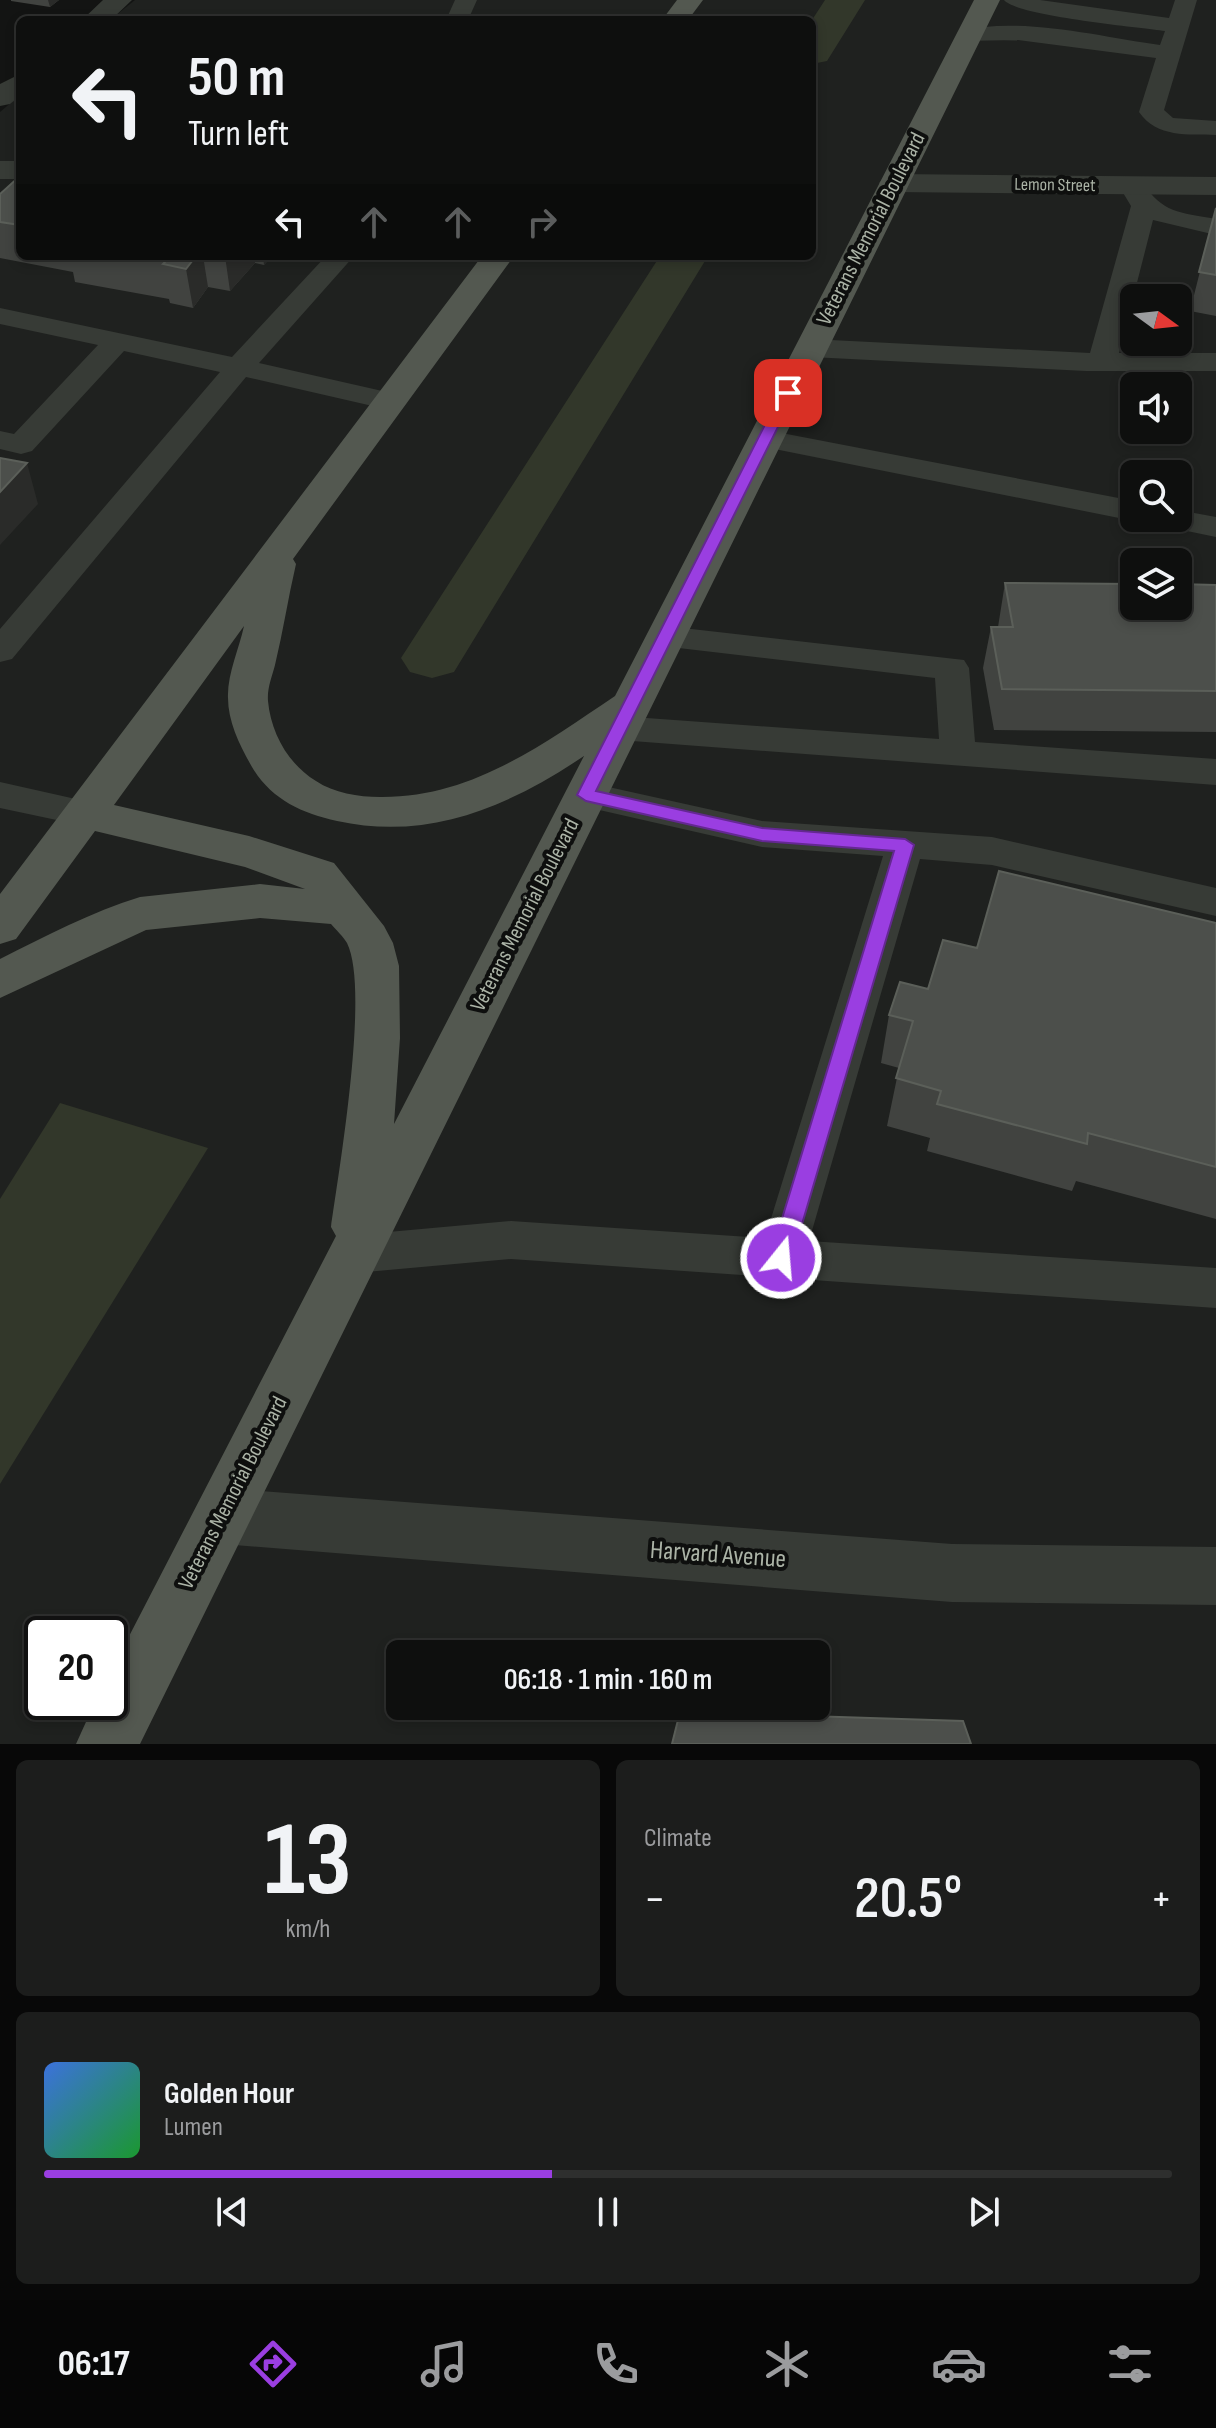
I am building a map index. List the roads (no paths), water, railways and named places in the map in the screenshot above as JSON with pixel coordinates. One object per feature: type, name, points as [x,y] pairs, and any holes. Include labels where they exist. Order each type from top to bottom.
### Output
[{"type":"main road","name":"Veterans Memorial Boulevard","points":[[107,1744],[978,18]]},
{"type":"main road","points":[[0,927],[495,260]]},
{"type":"main road","points":[[280,550],[247,698],[258,739],[277,776],[309,798],[357,813],[405,814],[444,809],[537,768],[625,716]]},
{"type":"main road","points":[[85,813],[249,852],[318,874],[371,944],[377,981],[376,1036],[355,1254]]},
{"type":"main road","points":[[0,980],[80,939],[140,914],[260,901],[343,909]]},
{"type":"street","points":[[100,16],[119,0]]},
{"type":"street","points":[[0,98],[16,85]]},
{"type":"street","name":"Lemon Street","points":[[894,183],[1138,196],[1216,186]]},
{"type":"street","name":"Harvard Avenue","points":[[222,1516],[952,1573],[1216,1576]]},
{"type":"lane","points":[[1015,0],[1035,6],[1177,26]]},
{"type":"lane","points":[[1186,0],[1151,112],[1167,125],[1216,128]]},
{"type":"lane","points":[[978,18],[1018,33],[1169,53]]},
{"type":"lane","points":[[1102,362],[1138,196],[1169,218],[1216,227]]},
{"type":"lane","points":[[0,651],[239,367],[337,260]]},
{"type":"lane","points":[[0,316],[390,401]]},
{"type":"lane","points":[[0,440],[21,445],[118,341]]},
{"type":"lane","points":[[811,348],[1102,362],[1216,362]]},
{"type":"lane","points":[[766,439],[1120,508]]},
{"type":"lane","points":[[1192,522],[1216,527]]},
{"type":"lane","points":[[665,637],[952,668],[958,753]]},
{"type":"lane","points":[[625,716],[958,753],[1216,772]]},
{"type":"lane","points":[[0,795],[85,813]]},
{"type":"lane","points":[[586,795],[762,834],[992,851],[1216,902]]},
{"type":"lane","points":[[781,1258],[905,845]]},
{"type":"lane","points":[[355,1254],[511,1240],[1216,1288]]},
{"type":"waterway","points":[[816,46],[845,0]]},
{"type":"waterway","points":[[432,658],[681,260]]}]
